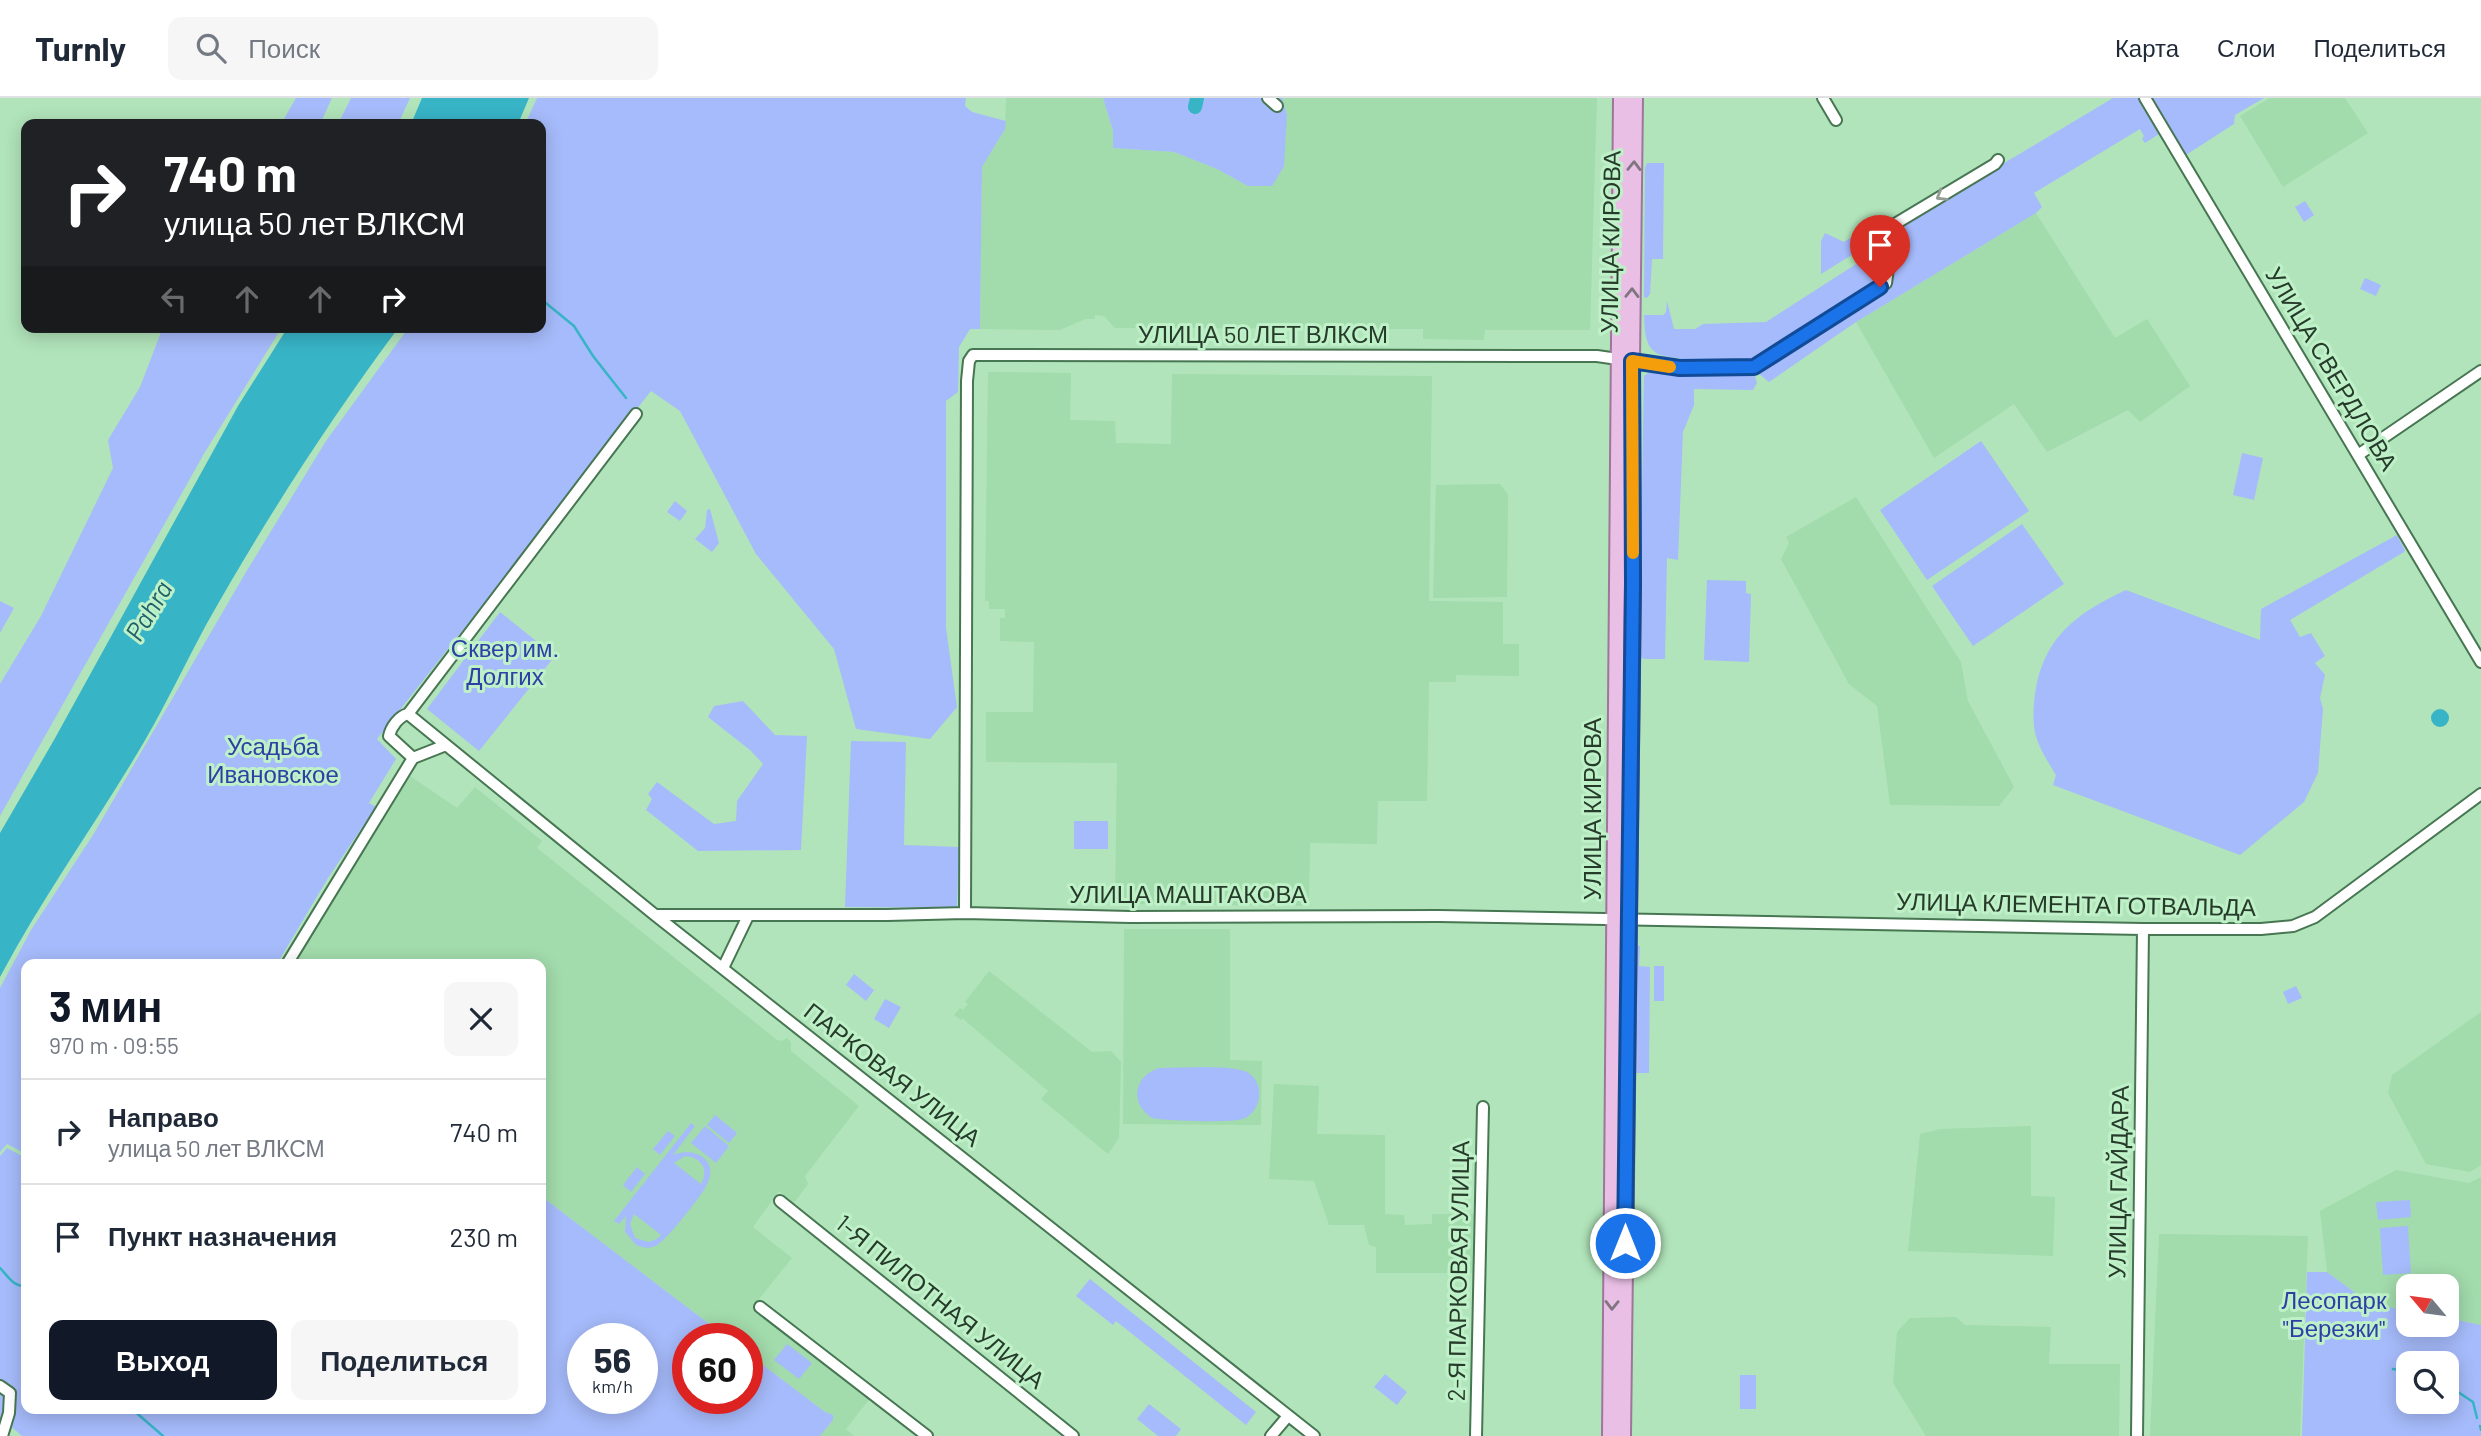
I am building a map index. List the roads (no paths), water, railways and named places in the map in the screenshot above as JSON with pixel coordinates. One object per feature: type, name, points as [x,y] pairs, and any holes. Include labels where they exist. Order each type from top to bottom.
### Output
[{"type":"main road","name":"УЛИЦА КИРОВА","points":[[1610,1436],[1621,918],[1633,583],[1625,360],[1628,104]]},
{"type":"main road","name":"УЛИЦА КИРОВА","points":[[1621,918],[1623,1436]]},
{"type":"street","points":[[1823,98],[1836,120]]},
{"type":"street","name":"УЛИЦА СВЕРДЛОВА","points":[[2145,98],[2481,662]]},
{"type":"street","name":"УЛИЦА 50 ЛЕТ ВЛКСМ","points":[[965,913],[967,381],[969,361],[973,355],[1378,358],[1566,356],[1625,360],[1680,368],[1746,368],[1764,362],[1886,282],[1888,268],[1870,239],[1998,160]]},
{"type":"street","points":[[2358,455],[2481,371]]},
{"type":"street","points":[[413,758],[389,736],[390,730],[403,715],[408,714],[635,414]]},
{"type":"street","name":"ПАРКОВАЯ УЛИЦА","points":[[408,714],[655,915],[1314,1436]]},
{"type":"street","points":[[290,959],[413,758],[446,745]]},
{"type":"street","name":"УЛИЦА КЛЕМЕНТА ГОТВАЛЬДА","points":[[1621,918],[2143,929],[2260,929],[2293,926],[2326,909],[2481,794]]},
{"type":"street","name":"УЛИЦА МАШТАКОВА","points":[[655,915],[965,913],[1130,917],[1621,918]]},
{"type":"street","points":[[723,968],[748,916]]},
{"type":"street","name":"УЛИЦА ГАЙДАРА","points":[[2137,1436],[2143,929]]},
{"type":"street","name":"2-Я ПАРКОВАЯ УЛИЦА","points":[[1476,1436],[1483,1107]]},
{"type":"street","name":"1-Я ПИЛОТНАЯ УЛИЦА","points":[[780,1201],[1073,1436]]},
{"type":"street","points":[[760,1307],[928,1436]]},
{"type":"street","points":[[0,1387],[10,1393],[9,1413],[2,1436]]},
{"type":"street","points":[[1271,1436],[1288,1416]]},
{"type":"water","points":[[422,98],[529,98],[520,119],[413,119]]},
{"type":"water","name":"Pahra","points":[[284,333],[395,333],[347,399],[274,510],[206,625],[144,742],[34,917],[0,977],[0,833],[238,406]]},
{"type":"water","points":[[2440,709],[2446,712],[2449,718],[2446,724],[2440,727],[2434,724],[2431,718],[2434,712]]},
{"type":"waterway","points":[[1195,107],[1197,98]]},
{"type":"waterway","points":[[546,303],[574,326],[593,356],[626,398]]},
{"type":"waterway","points":[[0,1268],[14,1283],[21,1286]]},
{"type":"waterway","points":[[2459,1393],[2473,1402],[2477,1418]]},
{"type":"waterway","points":[[138,1414],[163,1436]]},
{"type":"waterway","points":[[2480,1426],[2481,1430]]},
{"type":"park label","name":"Сквер им. Долгих","points":[[505,663]]},
{"type":"park label","name":"Усадьба Ивановское","points":[[273,761]]},
{"type":"park label","name":"Лесопарк \"Березки\"","points":[[2334,1315]]}]
